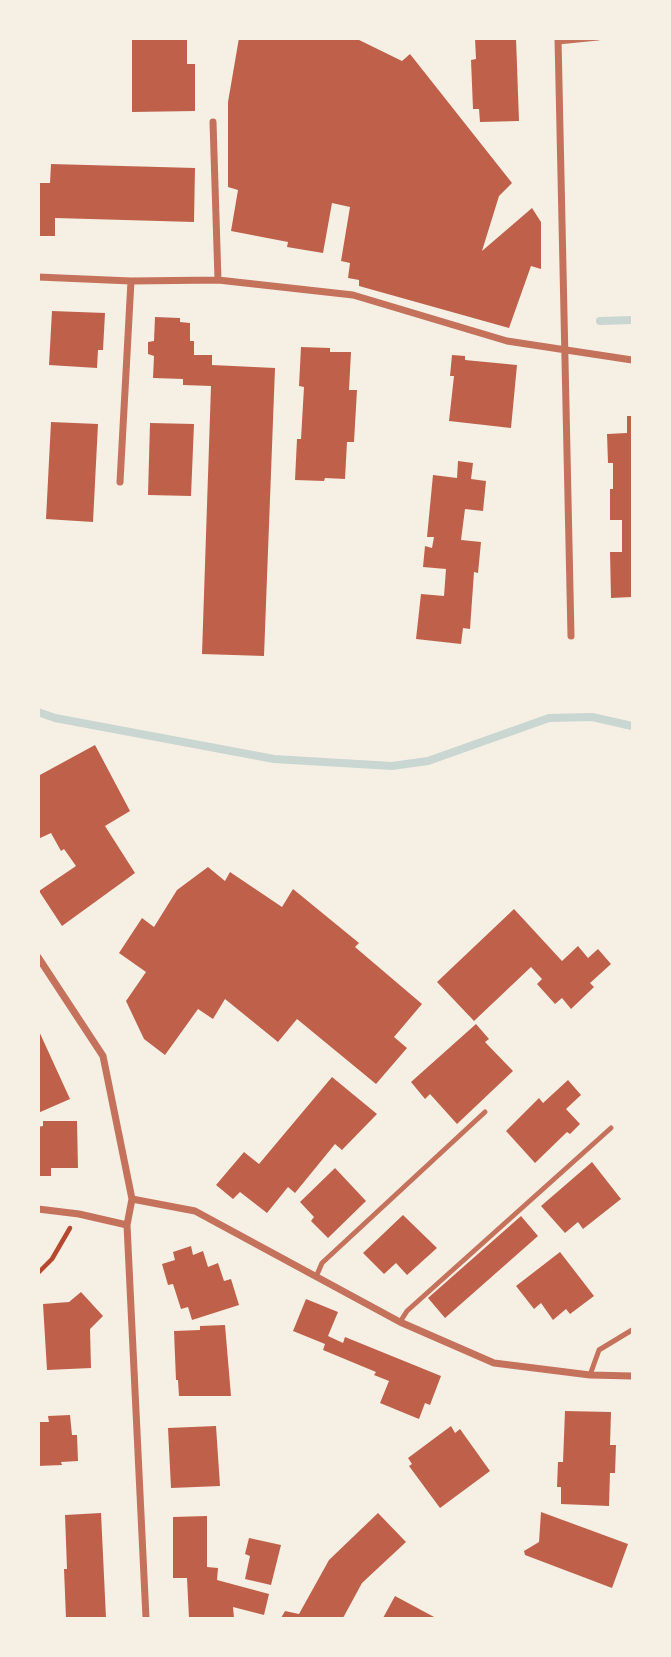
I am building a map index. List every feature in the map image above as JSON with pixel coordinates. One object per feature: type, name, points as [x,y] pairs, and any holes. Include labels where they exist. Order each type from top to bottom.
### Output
[{"type":"street","points":[[558,40],[571,636]]},
{"type":"street","points":[[213,122],[218,280]]},
{"type":"street","points":[[38,276],[131,281],[218,280],[353,295],[507,341],[632,359]]},
{"type":"street","points":[[120,482],[131,281]]},
{"type":"street","points":[[38,957],[103,1056],[132,1199],[127,1225],[146,1619]]},
{"type":"street","points":[[132,1199],[195,1211],[400,1322],[494,1363],[590,1376],[632,1376]]},
{"type":"street","points":[[38,1209],[79,1214],[127,1225]]},
{"type":"lane","points":[[558,40],[597,38]]},
{"type":"lane","points":[[316,1277],[322,1263],[485,1112]]},
{"type":"lane","points":[[400,1322],[407,1311],[611,1128]]},
{"type":"lane","points":[[590,1376],[599,1350],[632,1329]]},
{"type":"path","points":[[38,1273],[52,1259],[79,1214]]},
{"type":"building","points":[[187,38],[187,64],[195,64],[195,111],[132,112],[132,39]]},
{"type":"building","points":[[239,38],[355,38],[402,61],[410,54],[512,183],[499,196],[482,251],[532,208],[541,222],[541,269],[531,266],[509,328],[359,286],[359,280],[348,278],[350,263],[341,261],[350,207],[332,203],[323,253],[287,247],[288,242],[231,231],[238,190],[228,187],[228,102]]},
{"type":"building","points":[[475,38],[516,38],[519,121],[480,122],[479,109],[473,109],[471,60],[476,59]]},
{"type":"building","points":[[51,164],[195,168],[194,222],[55,218],[55,236],[38,236],[38,183],[50,183]]},
{"type":"building","points":[[52,311],[105,313],[103,350],[98,350],[97,368],[49,365]]},
{"type":"building","points":[[155,317],[180,318],[180,322],[190,323],[190,341],[194,341],[194,355],[212,355],[212,365],[275,368],[264,656],[202,654],[211,386],[183,385],[183,379],[153,378],[154,356],[148,354],[148,342],[154,341]]},
{"type":"building","points":[[301,347],[351,352],[349,390],[357,390],[354,442],[347,442],[345,479],[295,480],[304,387],[299,386]]},
{"type":"building","points":[[452,355],[465,356],[465,360],[517,365],[511,428],[449,421],[454,376],[450,376]]},
{"type":"building","points":[[627,416],[632,416],[632,597],[611,598],[610,552],[622,552],[622,520],[610,520],[613,463],[608,463],[607,434],[627,433]]},
{"type":"building","points":[[51,422],[98,424],[93,522],[46,519]]},
{"type":"building","points":[[150,423],[194,424],[191,496],[148,495]]},
{"type":"building","points":[[458,461],[473,463],[471,479],[486,481],[483,511],[465,509],[461,540],[481,542],[478,573],[474,572],[470,629],[463,628],[461,644],[416,639],[421,594],[444,596],[446,569],[423,567],[425,546],[432,548],[434,537],[427,537],[433,475],[457,478]]},
{"type":"building","points":[[95,745],[130,811],[105,826],[135,873],[62,926],[39,891],[76,866],[64,849],[61,851],[51,833],[38,839],[38,776]]},
{"type":"building","points":[[208,867],[225,881],[230,872],[282,907],[293,889],[359,943],[355,947],[422,1004],[394,1037],[407,1048],[376,1084],[297,1019],[278,1042],[225,999],[213,1019],[198,1009],[165,1055],[144,1039],[126,1001],[146,972],[119,953],[142,918],[154,927],[177,890]]},
{"type":"building","points":[[514,909],[562,961],[578,946],[588,958],[598,949],[611,964],[590,983],[594,987],[571,1009],[562,998],[555,1004],[537,984],[542,979],[531,967],[474,1021],[437,982]]},
{"type":"building","points":[[476,1024],[489,1039],[485,1042],[513,1071],[457,1124],[430,1094],[425,1099],[411,1082]]},
{"type":"building","points":[[38,1029],[70,1099],[38,1113]]},
{"type":"building","points":[[332,1077],[377,1114],[342,1150],[335,1144],[295,1193],[288,1187],[267,1213],[240,1192],[233,1199],[216,1185],[244,1152],[259,1164]]},
{"type":"building","points":[[568,1080],[581,1095],[566,1109],[580,1124],[570,1134],[567,1132],[535,1163],[506,1131],[539,1098],[543,1103]]},
{"type":"building","points":[[43,1121],[77,1121],[78,1168],[51,1168],[51,1176],[38,1176],[38,1127],[43,1126]]},
{"type":"building","points":[[592,1162],[621,1199],[583,1229],[578,1222],[565,1233],[541,1206]]},
{"type":"building","points":[[335,1168],[366,1201],[328,1238],[311,1221],[314,1217],[300,1202]]},
{"type":"building","points":[[403,1215],[437,1248],[407,1275],[396,1263],[384,1274],[363,1253]]},
{"type":"building","points":[[521,1216],[538,1236],[445,1318],[428,1298]]},
{"type":"building","points":[[191,1246],[193,1255],[203,1251],[208,1267],[218,1263],[224,1281],[231,1279],[239,1305],[192,1320],[188,1307],[181,1309],[173,1284],[168,1285],[162,1264],[175,1260],[173,1252]]},
{"type":"building","points":[[560,1252],[594,1296],[570,1314],[566,1309],[553,1320],[541,1303],[534,1309],[516,1286]]},
{"type":"building","points":[[81,1292],[103,1316],[90,1329],[91,1368],[47,1370],[43,1304],[69,1302]]},
{"type":"building","points":[[306,1299],[338,1312],[328,1336],[343,1343],[345,1337],[441,1376],[430,1405],[425,1403],[419,1419],[380,1403],[389,1381],[374,1375],[376,1372],[323,1350],[325,1344],[293,1331]]},
{"type":"building","points":[[225,1325],[231,1396],[179,1396],[174,1331]]},
{"type":"building","points":[[565,1411],[611,1412],[610,1445],[616,1445],[615,1473],[610,1473],[609,1506],[561,1504],[561,1487],[557,1487],[558,1462],[563,1462]]},
{"type":"building","points":[[70,1415],[72,1435],[77,1435],[78,1461],[38,1466],[38,1422],[49,1422],[48,1416]]},
{"type":"building","points":[[216,1426],[220,1486],[171,1488],[168,1428]]},
{"type":"building","points":[[451,1426],[455,1433],[460,1429],[490,1471],[440,1508],[409,1466],[412,1464],[408,1458]]},
{"type":"building","points":[[541,1512],[628,1544],[612,1588],[525,1555],[524,1551],[539,1542]]},
{"type":"building","points":[[101,1513],[106,1618],[66,1618],[65,1515]]},
{"type":"building","points":[[378,1513],[406,1542],[362,1583],[343,1618],[281,1618],[285,1611],[299,1614],[329,1560]]},
{"type":"building","points":[[207,1516],[207,1567],[218,1568],[217,1580],[269,1594],[264,1615],[233,1607],[234,1618],[189,1618],[187,1578],[173,1578],[173,1517]]},
{"type":"building","points":[[249,1538],[281,1545],[271,1585],[245,1579],[250,1556],[245,1554]]},
{"type":"building","points":[[395,1596],[436,1618],[383,1618]]},
{"type":"waterway","points":[[600,321],[632,320]]},
{"type":"waterway","points":[[38,712],[55,718],[274,759],[392,766],[428,761],[549,718],[592,717],[632,726]]}]
